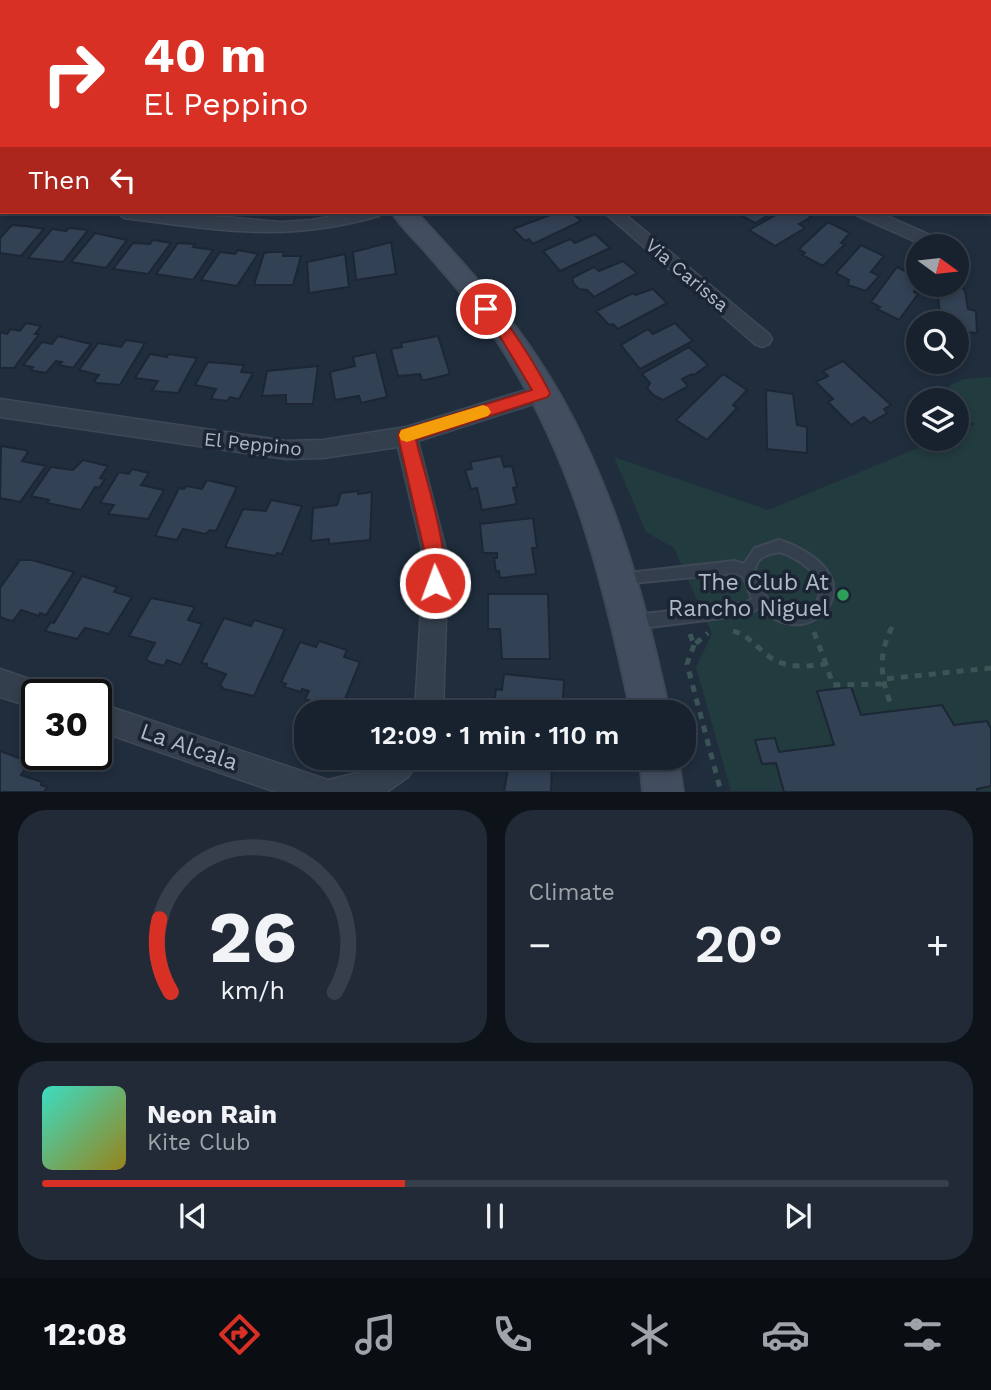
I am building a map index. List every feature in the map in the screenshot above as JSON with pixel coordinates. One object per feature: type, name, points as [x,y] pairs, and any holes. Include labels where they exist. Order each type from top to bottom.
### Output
[{"type":"street","points":[[175,215],[275,228],[347,221],[367,214]]},
{"type":"street","points":[[405,214],[504,330],[542,393],[577,461],[619,578],[647,700]]},
{"type":"street","name":"Via Carissa","points":[[614,214],[762,339]]},
{"type":"street","points":[[868,214],[913,234]]},
{"type":"street","name":"El Peppino","points":[[0,408],[286,450],[323,449],[406,436],[542,393]]},
{"type":"street","points":[[406,436],[436,558],[430,700]]},
{"type":"street","points":[[0,683],[21,690]]},
{"type":"street","name":"La Alcala","points":[[112,721],[321,792]]},
{"type":"street","points":[[335,792],[365,787],[390,770]]},
{"type":"street","points":[[660,770],[663,792]]},
{"type":"lane","points":[[767,547],[791,548],[803,554],[821,574],[825,598],[820,608],[807,616],[788,618],[775,613],[760,600],[749,582],[748,571],[758,552],[767,547]]},
{"type":"lane","points":[[619,578],[734,567],[748,571]]},
{"type":"lane","points":[[631,623],[746,609],[760,600]]},
{"type":"path","points":[[807,616],[833,685],[881,684],[885,680],[991,668]]},
{"type":"path","points":[[684,617],[694,645]]},
{"type":"path","points":[[891,627],[878,661],[881,684],[892,707]]},
{"type":"path","points":[[721,628],[740,632],[767,657],[785,667],[826,664]]},
{"type":"path","points":[[713,631],[694,645],[687,664],[721,792]]},
{"type":"green space","name":"The Club At Rancho Niguel","points":[[991,377],[991,791],[731,791],[696,667],[712,634],[674,548],[646,532],[614,457],[768,510],[911,451],[969,451],[969,427],[976,424],[969,421],[969,388],[949,386],[963,379]]},
{"type":"building","points":[[553,214],[573,214],[581,221],[533,244],[529,239],[525,241],[513,229]]},
{"type":"building","points":[[739,214],[771,214],[755,223]]},
{"type":"building","points":[[777,214],[807,214],[811,217],[799,224],[805,228],[775,246],[749,230]]},
{"type":"building","points":[[828,222],[850,233],[841,243],[845,244],[823,266],[802,255],[805,253],[799,249]]},
{"type":"building","points":[[12,225],[44,229],[21,256],[0,253],[0,238]]},
{"type":"building","points":[[69,228],[88,230],[63,262],[28,258],[52,229],[66,231]]},
{"type":"building","points":[[95,233],[127,240],[106,268],[71,262]]},
{"type":"building","points":[[595,234],[610,248],[560,271],[543,251],[570,239],[575,243]]},
{"type":"building","points":[[153,240],[171,243],[148,274],[113,269],[133,243],[150,244]]},
{"type":"building","points":[[391,242],[396,274],[356,280],[353,252]]},
{"type":"building","points":[[178,243],[195,244],[193,247],[213,250],[193,280],[156,274]]},
{"type":"building","points":[[861,245],[884,256],[871,272],[879,276],[866,291],[848,285],[849,280],[836,273]]},
{"type":"building","points":[[238,250],[258,254],[237,286],[201,280],[220,252],[235,254]]},
{"type":"building","points":[[284,252],[283,256],[301,256],[293,285],[254,285],[264,253]]},
{"type":"building","points":[[345,254],[349,287],[309,293],[307,262]]},
{"type":"building","points":[[623,261],[637,273],[594,297],[574,284],[572,278],[594,267],[599,271]]},
{"type":"building","points":[[897,267],[906,272],[906,298],[915,298],[899,320],[877,309],[880,307],[871,302]]},
{"type":"building","points":[[653,289],[667,303],[618,329],[613,324],[609,325],[596,311],[633,293],[635,295]]},
{"type":"building","points":[[938,298],[966,298],[968,309],[976,311],[977,333],[969,332],[969,311],[940,311]]},
{"type":"building","points":[[26,323],[41,326],[35,334],[39,334],[14,368],[0,368],[0,332],[7,334],[11,329],[20,331]]},
{"type":"building","points":[[675,323],[693,341],[640,369],[621,345],[648,329],[653,334]]},
{"type":"building","points":[[58,336],[91,344],[73,368],[59,365],[62,362],[56,361],[46,373],[30,370],[33,367],[23,365],[42,342],[52,344]]},
{"type":"building","points":[[438,336],[450,374],[426,380],[422,380],[420,374],[398,376],[391,349],[402,347],[401,343]]},
{"type":"building","points":[[126,340],[145,343],[120,385],[97,383],[94,381],[99,375],[79,370],[98,343],[121,347]]},
{"type":"building","points":[[689,347],[708,365],[694,375],[682,379],[688,386],[663,400],[653,395],[647,388],[650,383],[642,374]]},
{"type":"building","points":[[376,352],[387,397],[361,403],[359,396],[335,400],[330,372],[355,366],[353,357]]},
{"type":"building","points":[[150,354],[197,358],[178,393],[152,391],[158,381],[135,378]]},
{"type":"building","points":[[843,361],[891,405],[884,409],[887,413],[870,423],[864,417],[851,425],[828,402],[833,399],[816,382],[828,376],[823,371]]},
{"type":"building","points":[[208,362],[244,365],[241,372],[253,373],[239,399],[211,399],[216,389],[195,385]]},
{"type":"building","points":[[318,366],[313,404],[286,404],[286,395],[262,396],[267,371]]},
{"type":"building","points":[[723,374],[747,390],[733,405],[737,408],[707,440],[676,420]]},
{"type":"building","points":[[766,390],[793,394],[797,425],[807,427],[807,453],[767,449]]},
{"type":"building","points":[[1,446],[25,450],[28,452],[22,461],[46,466],[20,502],[0,498]]},
{"type":"building","points":[[501,456],[504,467],[512,466],[517,487],[513,488],[517,504],[482,510],[477,488],[471,489],[465,470],[472,469],[470,462]]},
{"type":"building","points":[[83,460],[108,466],[100,478],[105,479],[99,488],[95,487],[81,510],[47,503],[49,500],[31,496],[51,467],[73,470]]},
{"type":"building","points":[[132,469],[149,473],[141,485],[164,490],[148,519],[108,514],[114,505],[100,503],[119,472],[129,474]]},
{"type":"building","points":[[207,480],[237,487],[216,531],[210,530],[205,534],[183,529],[177,540],[155,536],[179,488],[184,489],[186,486],[202,489]]},
{"type":"building","points":[[358,491],[358,494],[372,492],[370,540],[329,544],[329,539],[311,541],[313,508],[337,505],[341,493]]},
{"type":"building","points":[[271,500],[302,506],[282,554],[277,553],[275,556],[225,547],[243,509],[266,511]]},
{"type":"building","points":[[533,518],[537,548],[532,548],[536,574],[500,578],[499,571],[496,572],[494,558],[497,558],[497,553],[483,553],[480,524]]},
{"type":"building","points":[[20,560],[32,560],[74,572],[46,615],[40,613],[39,616],[21,610],[13,621],[0,617],[0,588]]},
{"type":"building","points":[[82,576],[117,587],[114,592],[132,597],[109,634],[85,628],[77,639],[45,631],[51,622],[54,623]]},
{"type":"building","points":[[488,594],[548,594],[550,659],[502,659],[500,629],[488,629]]},
{"type":"building","points":[[151,598],[195,607],[188,620],[202,624],[181,665],[167,660],[164,666],[150,662],[146,659],[155,643],[129,636]]},
{"type":"building","points":[[224,618],[251,626],[254,620],[285,629],[254,696],[224,689],[220,685],[226,674],[201,663]]},
{"type":"building","points":[[319,641],[347,650],[344,657],[360,662],[345,700],[308,700],[305,699],[309,691],[302,689],[301,692],[284,687],[286,684],[281,682],[300,642],[316,647]]},
{"type":"building","points":[[504,674],[564,680],[563,700],[495,700],[496,689],[502,690]]},
{"type":"building","points":[[851,687],[861,715],[942,705],[954,725],[987,721],[991,729],[991,786],[977,789],[978,792],[784,792],[776,763],[762,764],[755,740],[775,738],[779,752],[834,745],[817,691]]},
{"type":"building","points":[[0,751],[21,759],[21,770],[24,770],[21,775],[42,782],[41,785],[47,787],[44,792],[0,792]]},
{"type":"building","points":[[508,770],[552,770],[551,792],[504,792]]},
{"type":"slow traffic","points":[[407,435],[483,412]]},
{"type":"place","name":"The Club At Rancho Niguel","points":[[843,595]]},
{"type":"route","points":[[435,583],[436,558],[406,436],[542,393],[504,330],[486,309]]}]
